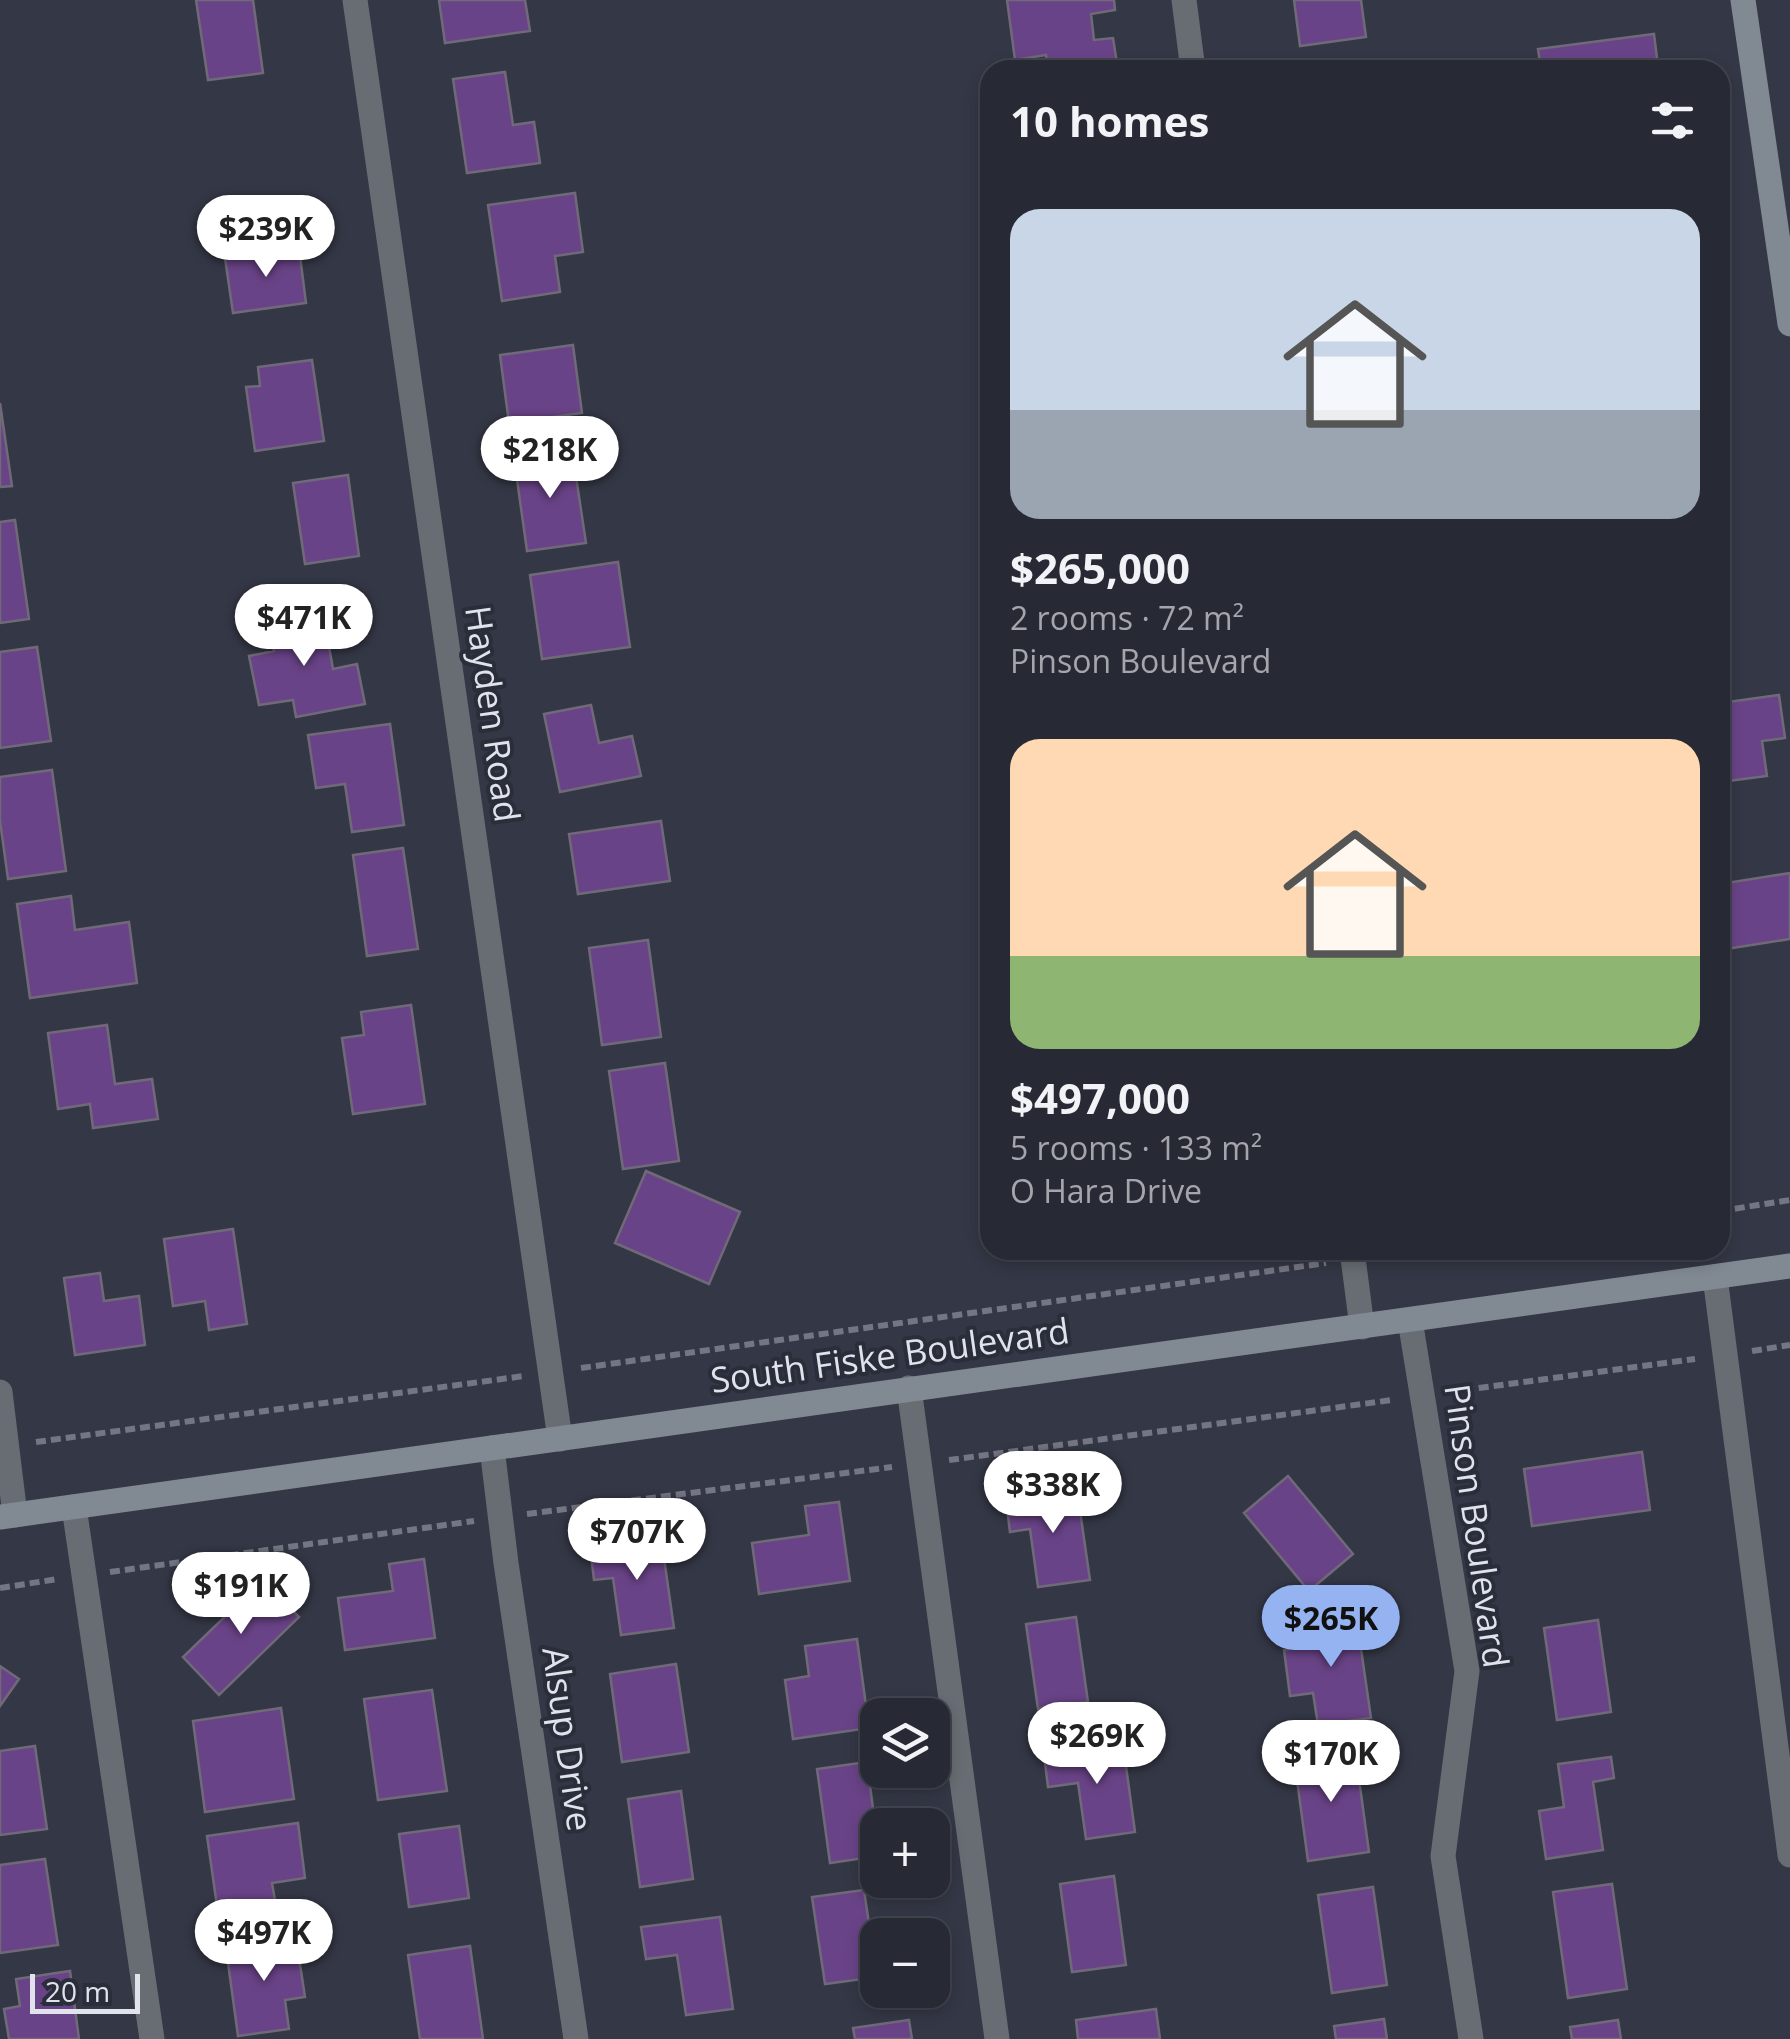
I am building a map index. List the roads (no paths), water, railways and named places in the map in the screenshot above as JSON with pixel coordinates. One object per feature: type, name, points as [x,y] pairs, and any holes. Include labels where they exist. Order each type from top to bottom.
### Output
[{"type":"main road","points":[[1743,0],[1790,324]]},
{"type":"main road","name":"South Fiske Boulevard","points":[[8,1516],[1790,1266]]},
{"type":"street","name":"Hayden Road","points":[[355,0],[560,1439]]},
{"type":"street","points":[[1184,0],[1192,60]]},
{"type":"street","points":[[1353,1260],[1362,1327]]},
{"type":"street","points":[[1715,1276],[1790,1855]]},
{"type":"street","name":"Pinson Boulevard","points":[[1410,1320],[1466,1671],[1443,1856],[1471,2039]]},
{"type":"street","points":[[909,1388],[997,2039]]},
{"type":"street","points":[[0,1392],[8,1516]]},
{"type":"street","name":"Alsup Drive","points":[[492,1448],[576,2039]]},
{"type":"street","points":[[74,1507],[152,2039]]}]
